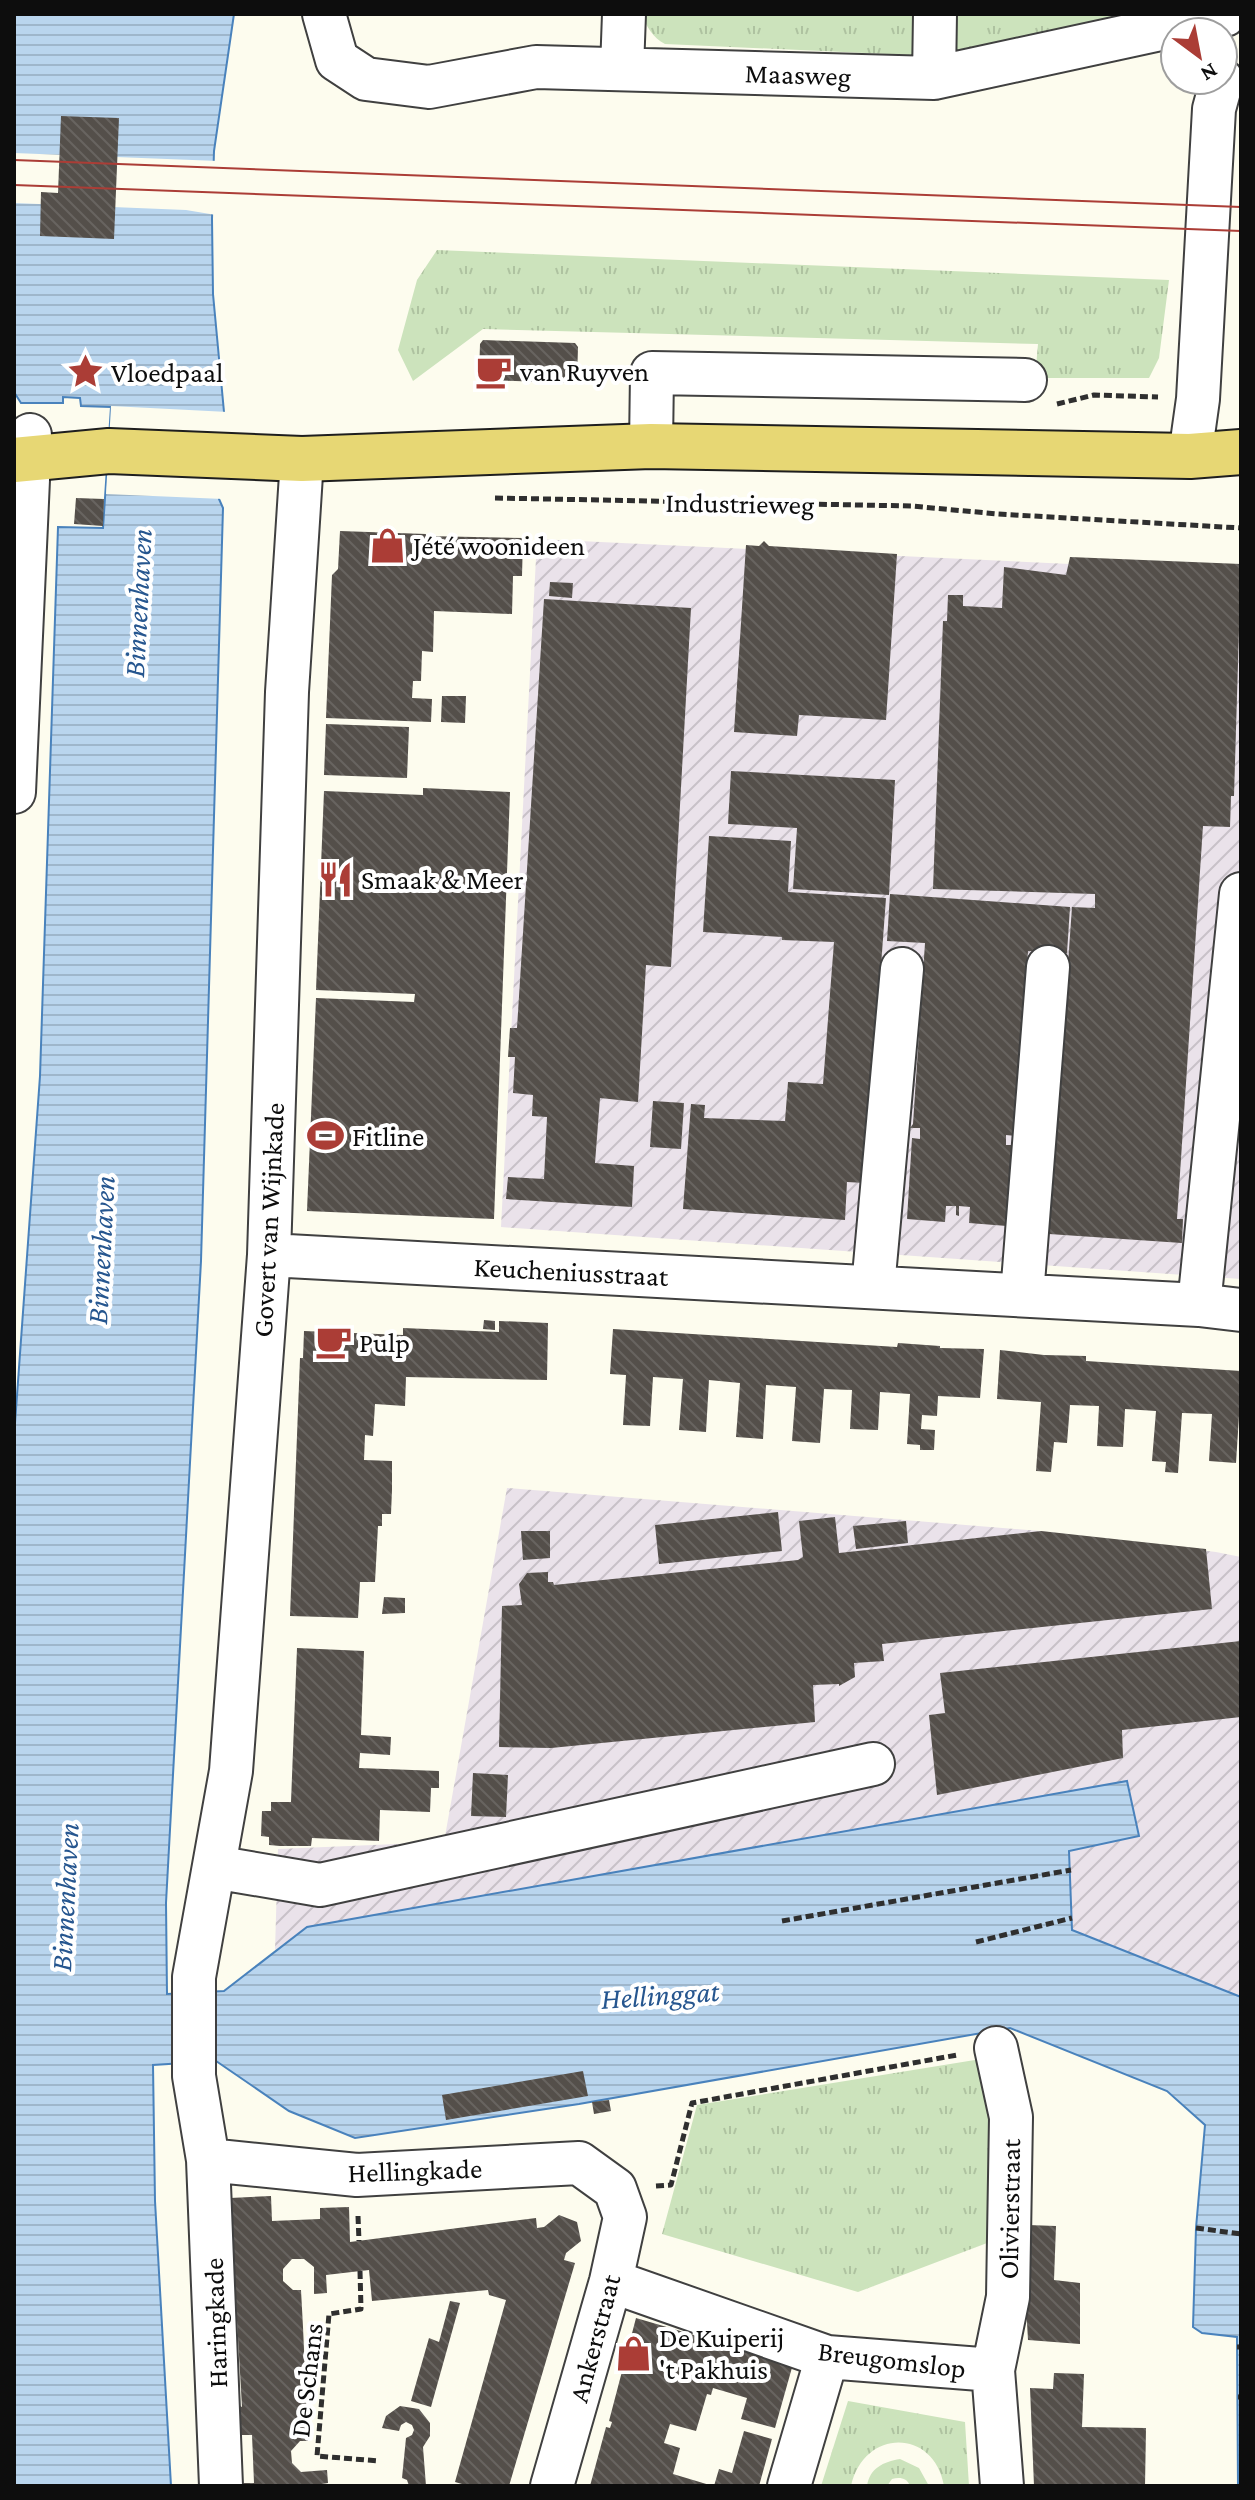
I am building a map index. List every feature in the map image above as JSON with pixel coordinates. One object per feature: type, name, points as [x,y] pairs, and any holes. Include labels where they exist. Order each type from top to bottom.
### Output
[{"type":"main road","name":"Industrieweg","points":[[22,447],[302,459],[651,446],[1190,456],[1241,452]]},
{"type":"main road","name":"Industrieweg","points":[[1190,456],[1241,483]]},
{"type":"street","name":"Maasweg","points":[[324,14],[337,60],[366,79],[429,87],[536,67],[934,78],[1225,14]]},
{"type":"street","points":[[622,69],[624,14]]},
{"type":"street","points":[[934,78],[935,14]]},
{"type":"street","name":"Maasweg","points":[[1190,456],[1198,399],[1214,109],[1220,96]]},
{"type":"street","name":"Industrieweg","points":[[651,446],[652,373],[1025,380]]},
{"type":"street","points":[[14,792],[22,447]]},
{"type":"street","name":"Govert van Wijnkade","points":[[208,2160],[194,2076],[194,1977],[231,1771],[269,1255],[287,692],[302,459]]},
{"type":"street","points":[[1199,1305],[1241,894]]},
{"type":"street","points":[[1022,1295],[1048,967]]},
{"type":"street","points":[[873,1287],[902,969]]},
{"type":"street","name":"Keucheniusstraat","points":[[269,1255],[1199,1305],[1241,1310]]},
{"type":"street","points":[[214,1867],[320,1885],[873,1764]]},
{"type":"street","name":"Olivierstraat","points":[[996,2048],[1011,2117],[1008,2297],[993,2370],[1002,2486]]},
{"type":"street","name":"Hellingkade","points":[[208,2160],[357,2175],[579,2163],[615,2189]]},
{"type":"street","name":"Haringkade","points":[[208,2160],[221,2486]]},
{"type":"street","name":"Ankerstraat","points":[[552,2486],[611,2281],[625,2217],[615,2189]]},
{"type":"street","name":"Breugomslop","points":[[611,2281],[827,2357],[993,2370]]},
{"type":"street","points":[[789,2486],[827,2357]]},
{"type":"path","name":"Industrieweg","points":[[486,498],[911,506],[1241,528]]},
{"type":"path","points":[[782,1921],[1071,1870]]},
{"type":"path","points":[[976,1942],[1072,1918]]},
{"type":"path","points":[[615,2189],[671,2185],[692,2103],[996,2048]]},
{"type":"path","points":[[1196,2228],[1241,2234]]},
{"type":"path","name":"De Schans","points":[[360,2271],[361,2309],[329,2314],[317,2456],[379,2461]]},
{"type":"shaded area","points":[[537,539],[1241,572],[1241,1279],[501,1227]]},
{"type":"shaded area","points":[[507,1488],[1040,1531],[1241,1557],[1241,1997],[1072,1930],[1069,1851],[1139,1836],[1127,1781],[307,1927],[275,1950],[278,1849],[444,1842]]},
{"type":"green space","points":[[642,14],[1129,14],[957,51],[909,55],[665,44],[650,31]]},
{"type":"green space","points":[[437,250],[1169,280],[1159,358],[1149,378],[1035,378],[1038,344],[483,329],[413,381],[398,350],[417,280]]},
{"type":"green space","points":[[981,2059],[997,2078],[995,2240],[858,2292],[662,2234],[697,2105]]},
{"type":"green space","points":[[848,2401],[965,2422],[969,2486],[944,2486],[938,2467],[927,2453],[914,2445],[899,2442],[884,2445],[870,2453],[858,2467],[851,2486],[821,2486]]},
{"type":"green space","points":[[900,2459],[919,2468],[929,2486],[910,2486],[898,2478],[892,2479],[887,2486],[867,2486],[878,2467]]},
{"type":"water","points":[[14,14],[234,14],[214,151],[213,294],[224,412],[219,499],[223,508],[201,1261],[166,1903],[167,1994],[224,1991],[307,1927],[1127,1781],[1139,1836],[1069,1851],[1072,1930],[1241,1997],[1241,2486],[1238,2486],[1237,2337],[1202,2333],[1193,2327],[1196,2228],[1205,2125],[1167,2091],[1010,2028],[579,2104],[355,2138],[289,2111],[216,2061],[153,2065],[155,2201],[171,2486],[14,2486],[14,1437],[40,1076],[58,527],[103,528],[111,407],[81,406],[80,398],[63,397],[63,403],[21,403],[14,392]]},
{"type":"pier","points":[[14,153],[218,161],[216,215],[186,210],[14,203]]},
{"type":"pier","points":[[111,406],[228,412],[223,499],[106,494]]},
{"type":"building","points":[[61,116],[119,118],[114,239],[40,236],[41,192],[58,193]]},
{"type":"building","points":[[483,340],[575,343],[578,347],[577,380],[573,383],[482,380],[479,376],[480,344]]},
{"type":"building","points":[[76,498],[104,499],[103,526],[74,524]]},
{"type":"building","points":[[340,531],[523,538],[522,576],[513,576],[512,614],[434,611],[433,652],[422,651],[421,681],[413,681],[412,698],[432,699],[431,722],[326,718],[332,575],[338,569]]},
{"type":"building","points":[[764,541],[769,546],[897,554],[886,720],[799,715],[797,736],[734,732],[746,545],[759,546]]},
{"type":"building","points":[[1070,557],[1241,564],[1234,796],[1231,796],[1230,827],[1203,826],[1177,1219],[1183,1219],[1182,1243],[1049,1234],[1072,907],[1095,908],[1095,894],[933,889],[943,621],[947,621],[948,595],[963,595],[963,606],[1002,608],[1004,567],[1066,575]]},
{"type":"building","points":[[550,582],[573,583],[572,598],[549,596]]},
{"type":"building","points":[[544,599],[691,608],[671,967],[646,965],[638,1102],[600,1098],[595,1163],[634,1166],[632,1207],[506,1199],[508,1177],[544,1179],[547,1117],[532,1116],[533,1095],[513,1093],[515,1057],[508,1057],[510,1028],[517,1028]]},
{"type":"building","points":[[442,696],[466,696],[465,723],[441,722]]},
{"type":"building","points":[[326,724],[409,727],[407,778],[324,775]]},
{"type":"building","points":[[731,771],[895,780],[889,895],[793,889],[797,828],[728,824]]},
{"type":"building","points":[[423,788],[510,792],[494,1219],[307,1211],[316,998],[414,1002],[415,994],[316,990],[324,791],[423,795]]},
{"type":"building","points":[[709,836],[791,841],[788,892],[886,898],[865,1183],[847,1182],[845,1220],[683,1209],[691,1104],[705,1105],[704,1118],[785,1121],[788,1082],[823,1084],[834,942],[703,932]]},
{"type":"building","points":[[890,894],[1070,907],[1067,953],[1028,951],[1016,1136],[1006,1135],[1006,1145],[1013,1145],[1007,1226],[969,1223],[970,1207],[959,1206],[959,1216],[956,1215],[956,1206],[946,1206],[945,1222],[907,1219],[912,1138],[920,1139],[920,1128],[910,1128],[913,1124],[925,943],[887,941]]},
{"type":"building","points":[[653,1101],[684,1103],[681,1149],[650,1147]]},
{"type":"building","points":[[484,1320],[495,1321],[495,1330],[483,1329]]},
{"type":"building","points":[[499,1321],[548,1323],[547,1380],[406,1377],[405,1406],[375,1404],[373,1436],[365,1435],[364,1460],[392,1461],[392,1490],[391,1514],[382,1514],[382,1526],[378,1526],[375,1582],[360,1582],[358,1618],[290,1616],[300,1358],[303,1358],[304,1331],[403,1335],[403,1328],[499,1332]]},
{"type":"building","points":[[613,1329],[897,1347],[898,1343],[984,1349],[980,1398],[938,1396],[937,1416],[922,1415],[921,1429],[935,1430],[934,1450],[920,1450],[920,1445],[907,1444],[910,1394],[880,1392],[878,1430],[850,1429],[852,1390],[824,1389],[820,1443],[792,1441],[796,1387],[766,1385],[763,1439],[736,1437],[740,1383],[709,1380],[706,1432],[679,1430],[683,1379],[653,1377],[650,1426],[623,1425],[626,1375],[610,1374]]},
{"type":"building","points":[[1000,1350],[1086,1356],[1086,1361],[1241,1371],[1241,1416],[1236,1463],[1209,1461],[1212,1414],[1182,1413],[1178,1473],[1165,1472],[1166,1462],[1152,1461],[1156,1411],[1125,1409],[1123,1447],[1097,1446],[1099,1406],[1070,1405],[1067,1443],[1054,1442],[1051,1472],[1036,1471],[1041,1402],[997,1399]]},
{"type":"building","points":[[778,1512],[782,1551],[659,1564],[655,1525]]},
{"type":"building","points":[[835,1517],[839,1553],[1041,1531],[1206,1549],[1212,1609],[882,1644],[884,1661],[854,1663],[855,1677],[839,1686],[813,1685],[815,1722],[551,1748],[499,1747],[502,1606],[522,1605],[519,1584],[527,1573],[548,1572],[548,1582],[554,1585],[798,1560],[803,1557],[799,1521]]},
{"type":"building","points":[[906,1521],[908,1543],[856,1549],[853,1526]]},
{"type":"building","points":[[521,1531],[550,1531],[550,1558],[523,1560]]},
{"type":"building","points":[[384,1597],[405,1598],[405,1613],[382,1614]]},
{"type":"building","points":[[1241,1641],[1241,1717],[1122,1730],[1123,1758],[937,1795],[929,1715],[945,1713],[940,1673]]},
{"type":"building","points":[[297,1648],[364,1651],[361,1735],[391,1737],[390,1755],[360,1753],[359,1768],[439,1771],[439,1788],[431,1788],[430,1812],[380,1810],[379,1841],[312,1838],[311,1846],[280,1846],[269,1845],[269,1837],[261,1836],[262,1811],[271,1811],[271,1802],[291,1802]]},
{"type":"building","points":[[473,1773],[508,1775],[506,1817],[471,1816]]},
{"type":"building","points":[[583,2071],[588,2096],[446,2120],[442,2095]]},
{"type":"building","points":[[609,2100],[611,2111],[594,2114],[592,2102]]},
{"type":"building","points":[[271,2196],[272,2221],[320,2219],[320,2208],[349,2207],[350,2242],[536,2218],[537,2228],[544,2227],[559,2215],[577,2222],[581,2241],[566,2253],[564,2260],[575,2263],[509,2486],[469,2486],[455,2482],[506,2300],[489,2295],[488,2290],[372,2301],[369,2270],[326,2275],[327,2293],[314,2294],[314,2267],[304,2259],[292,2259],[283,2269],[283,2281],[293,2290],[301,2290],[308,2441],[300,2441],[291,2451],[292,2463],[301,2472],[327,2470],[328,2483],[243,2486],[243,2483],[254,2483],[252,2435],[241,2435],[230,2198]]},
{"type":"building","points":[[1028,2225],[1056,2226],[1054,2280],[1080,2283],[1080,2344],[1028,2340],[1025,2288]]},
{"type":"building","points":[[450,2301],[460,2303],[431,2407],[411,2401],[429,2338],[439,2342]]},
{"type":"building","points":[[636,2318],[793,2364],[775,2428],[741,2419],[747,2398],[713,2388],[711,2395],[707,2394],[696,2431],[670,2424],[664,2443],[680,2448],[673,2474],[713,2486],[590,2486],[606,2427],[610,2428],[612,2422],[609,2421]]},
{"type":"building","points":[[1054,2373],[1084,2374],[1082,2427],[1146,2428],[1145,2486],[1034,2486],[1030,2388],[1053,2389]]},
{"type":"building","points":[[400,2406],[419,2409],[430,2423],[430,2436],[423,2447],[426,2486],[409,2486],[407,2480],[402,2478],[406,2438],[412,2435],[412,2425],[406,2422],[399,2431],[382,2428],[386,2416]]},
{"type":"building","points":[[744,2431],[772,2439],[759,2486],[714,2486],[719,2469],[732,2473]]},
{"type":"tram line","points":[[14,160],[1241,207]]},
{"type":"tram line","points":[[14,185],[1241,231]]},
{"type":"place","name":"van Ruyven","points":[[494,371]]},
{"type":"place","name":"Vloedpaal","points":[[85,372]]},
{"type":"place","name":"Jété woonideen","points":[[387,545]]},
{"type":"place","name":"Smaak & Meer","points":[[335,879]]},
{"type":"place","name":"Fitline","points":[[326,1136]]},
{"type":"place","name":"Pulp","points":[[333,1342]]},
{"type":"place","name":"De Kuiperij 't Pakhuis","points":[[633,2353]]},
{"type":"water label","name":"Binnenhaven","points":[[138,603]]},
{"type":"water label","name":"Binnenhaven","points":[[101,1250]]},
{"type":"water label","name":"Binnenhaven","points":[[65,1897]]},
{"type":"water label","name":"Hellinggat","points":[[660,1995]]}]
